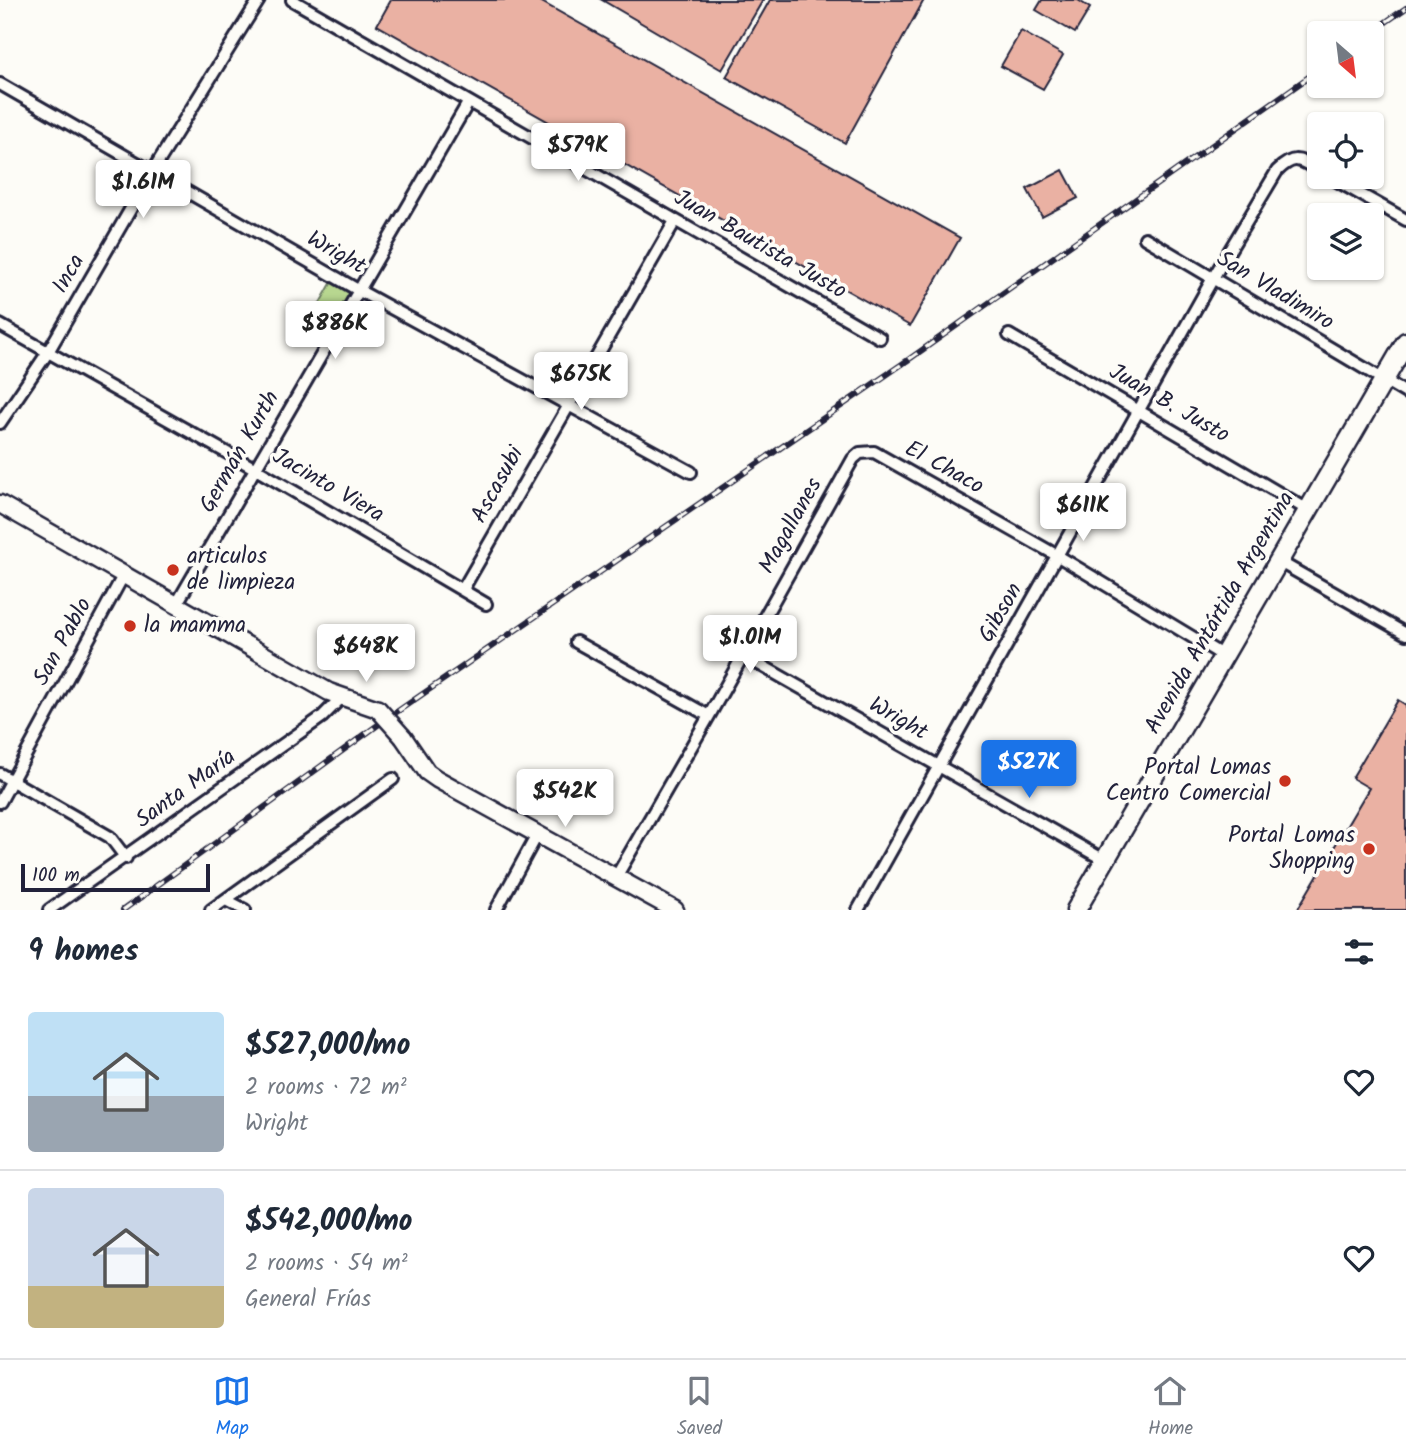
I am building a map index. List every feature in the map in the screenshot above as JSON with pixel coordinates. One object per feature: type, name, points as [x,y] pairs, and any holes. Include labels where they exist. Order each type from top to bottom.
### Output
[{"type":"main road","name":"Avenida Antártida Argentina","points":[[1076,910],[1406,342]]},
{"type":"main road","points":[[0,504],[342,697],[378,709],[403,737],[428,772],[437,779],[676,910]]},
{"type":"street","name":"Inca","points":[[0,423],[48,352],[152,172],[259,0]]},
{"type":"street","name":"Juan Bautista Justo","points":[[292,0],[880,338]]},
{"type":"street","name":"Wright","points":[[0,84],[358,290],[691,472]]},
{"type":"street","name":"Germán Kurth","points":[[176,605],[468,103]]},
{"type":"street","name":"Gibson","points":[[858,910],[1213,278],[1277,171],[1291,159],[1299,159],[1307,164]]},
{"type":"street","points":[[1352,189],[1406,219]]},
{"type":"street","name":"Ascasubi","points":[[463,589],[675,221]]},
{"type":"street","name":"San Vladimiro","points":[[1145,238],[1406,393]]},
{"type":"street","name":"Jacinto Viera","points":[[0,325],[254,468],[486,604]]},
{"type":"street","name":"Juan B. Justo","points":[[1009,335],[1308,510]]},
{"type":"street","name":"El Chaco","points":[[860,453],[874,452],[1058,556],[1222,655]]},
{"type":"street","name":"Magallanes","points":[[616,877],[853,459],[860,453]]},
{"type":"street","points":[[1278,561],[1406,634]]},
{"type":"street","name":"San Pablo","points":[[0,802],[124,576]]},
{"type":"street","points":[[576,642],[709,716]]},
{"type":"street","name":"Wright","points":[[743,655],[1106,861]]},
{"type":"street","name":"Santa María","points":[[49,910],[322,717],[342,697]]},
{"type":"street","points":[[0,774],[110,837],[126,858]]},
{"type":"street","points":[[211,910],[393,779]]},
{"type":"street","points":[[496,910],[537,835]]},
{"type":"street","points":[[226,900],[245,910]]},
{"type":"green space","points":[[333,280],[352,290],[330,327],[312,317]]},
{"type":"building","points":[[391,0],[538,0],[960,238],[910,326],[377,25]]},
{"type":"building","points":[[602,0],[763,0],[722,70]]},
{"type":"building","points":[[770,0],[924,0],[845,143],[726,77]]},
{"type":"building","points":[[1042,0],[1078,0],[1090,8],[1075,33],[1036,10]]},
{"type":"building","points":[[1021,31],[1063,55],[1043,89],[1001,66]]},
{"type":"building","points":[[1063,170],[1078,198],[1042,217],[1027,189]]},
{"type":"building","name":"Portal Lomas Shopping","points":[[1398,700],[1406,705],[1406,910],[1297,910],[1369,788],[1352,778]]},
{"type":"railway","points":[[1384,23],[1406,8]]},
{"type":"railway","points":[[123,910],[382,722],[908,360],[1307,78]]},
{"type":"place","name":"articulos de limpieza","points":[[173,570]]},
{"type":"place","name":"la mamma","points":[[130,626]]},
{"type":"place","name":"Portal Lomas Centro Comercial","points":[[1285,781]]},
{"type":"place","name":"Portal Lomas Shopping","points":[[1369,849]]}]
